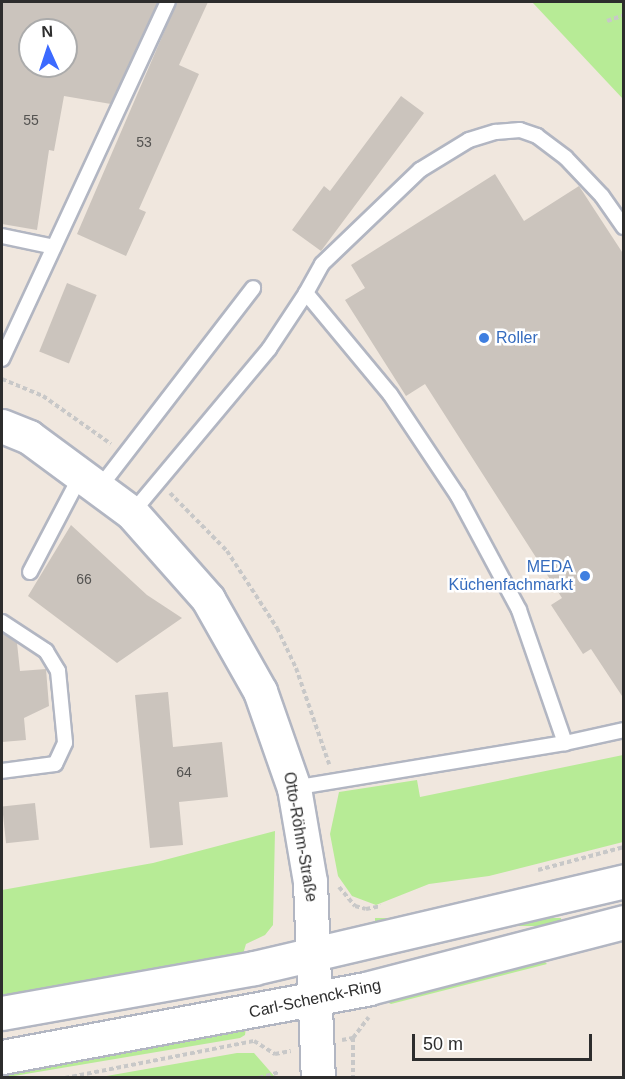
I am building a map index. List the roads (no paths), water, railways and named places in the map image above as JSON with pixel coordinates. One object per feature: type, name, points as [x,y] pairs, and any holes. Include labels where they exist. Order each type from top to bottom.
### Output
[{"type":"main road","name":"Otto-Röhm-Straße","points":[[2,426],[29,437],[91,480],[132,513],[208,599],[237,644],[260,691],[294,788],[310,882],[315,953],[318,1077]]},
{"type":"main road","points":[[2,1013],[201,979],[624,881]]},
{"type":"main road","name":"Carl-Schenck-Ring","points":[[2,1057],[316,998],[624,921]]},
{"type":"lane","points":[[2,359],[168,2]]},
{"type":"lane","points":[[132,513],[269,349],[322,264],[420,170],[469,140],[496,132],[520,130],[537,136],[556,150],[602,196],[624,227]]},
{"type":"lane","points":[[2,236],[54,247]]},
{"type":"lane","points":[[30,572],[91,480],[253,288]]},
{"type":"lane","points":[[306,292],[390,394],[458,496],[519,610],[565,743]]},
{"type":"lane","points":[[2,622],[46,651],[58,671],[65,743],[55,764],[2,771]]},
{"type":"lane","points":[[294,788],[565,743],[624,730]]},
{"type":"place","name":"Roller","points":[[484,338]]},
{"type":"place","name":"MEDA Küchenfachmarkt","points":[[585,576]]}]
